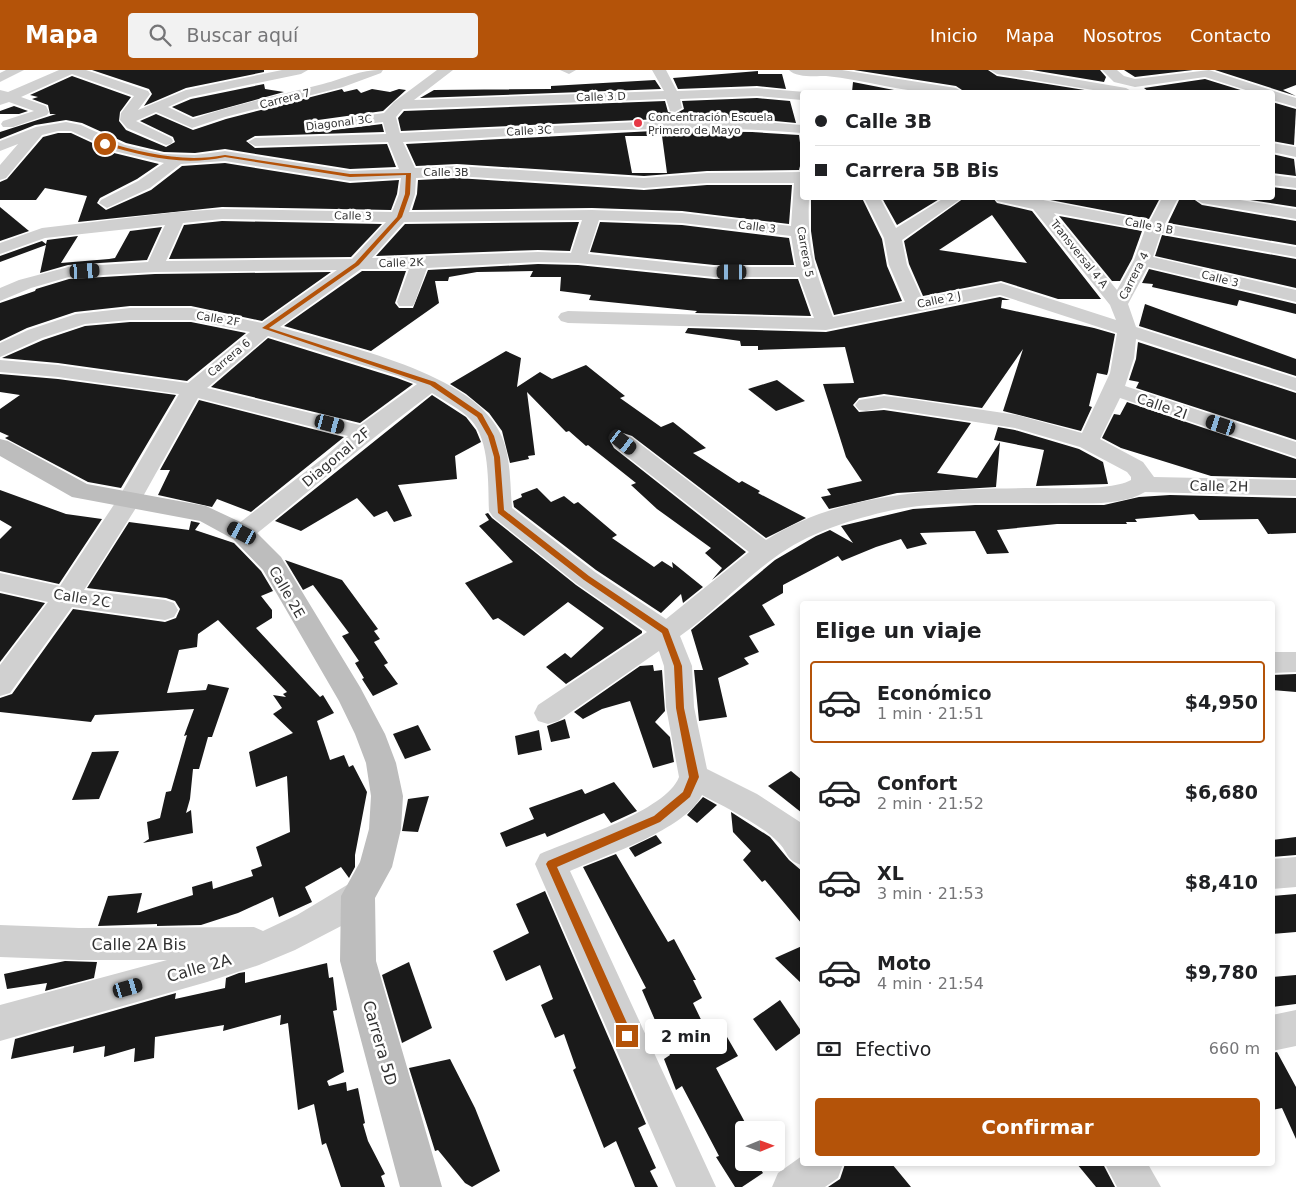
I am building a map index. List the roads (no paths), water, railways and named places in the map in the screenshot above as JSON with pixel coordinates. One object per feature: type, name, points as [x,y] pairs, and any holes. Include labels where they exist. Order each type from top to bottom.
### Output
[{"type":"street","points":[[0,78],[17,70]]},
{"type":"street","points":[[3,98],[72,70],[143,94],[128,114],[127,120]]},
{"type":"street","points":[[127,120],[156,106],[233,76],[301,70]]},
{"type":"street","name":"Carrera 7","points":[[156,106],[192,124],[220,114],[338,84],[376,70]]},
{"type":"street","points":[[409,173],[394,138],[394,111],[446,70]]},
{"type":"street","points":[[659,70],[672,94],[679,124]]},
{"type":"street","points":[[796,70],[942,90]]},
{"type":"street","points":[[998,70],[1046,73],[1118,90]]},
{"type":"street","points":[[1109,70],[1119,79],[1135,83],[1206,72],[1258,90]]},
{"type":"street","points":[[1206,72],[1219,90]]},
{"type":"street","points":[[1039,90],[1046,73]]},
{"type":"street","name":"Calle 3 D","points":[[394,111],[672,94],[757,92],[800,96]]},
{"type":"street","points":[[1275,96],[1296,103]]},
{"type":"street","points":[[0,127],[42,112],[41,109],[3,98]]},
{"type":"street","name":"Diagonal 3C","points":[[225,156],[289,129],[394,111]]},
{"type":"street","points":[[127,120],[132,125],[166,141]]},
{"type":"street","name":"Calle 3C","points":[[255,142],[394,138],[679,124],[760,124],[800,130]]},
{"type":"street","name":"Calle 3B","points":[[36,133],[66,126],[105,144],[141,154],[177,159],[205,160],[225,156],[350,176],[457,172],[644,183],[707,178],[800,178]]},
{"type":"street","points":[[0,146],[36,133]]},
{"type":"street","points":[[0,175],[36,133]]},
{"type":"street","points":[[1275,148],[1296,152]]},
{"type":"street","points":[[107,203],[147,184],[162,174],[177,159]]},
{"type":"street","name":"Carrera 6","points":[[0,685],[66,597],[129,500],[192,390],[265,328],[357,264],[399,217],[407,194],[409,173]]},
{"type":"street","points":[[1275,180],[1296,183]]},
{"type":"street","name":"Carrera 5","points":[[801,200],[799,232],[806,272],[826,324]]},
{"type":"street","points":[[873,200],[893,238],[898,265],[916,305]]},
{"type":"street","points":[[893,238],[951,200]]},
{"type":"street","name":"Calle 3 B","points":[[1015,200],[1155,228],[1296,252]]},
{"type":"street","name":"Carrera 4","points":[[1127,328],[1119,304],[1144,260],[1155,228],[1169,200]]},
{"type":"street","points":[[1214,200],[1296,214]]},
{"type":"street","name":"Transversal 4 A","points":[[1038,204],[1119,304]]},
{"type":"street","name":"Calle 3","points":[[0,248],[42,232],[222,214],[399,217],[592,215],[682,218],[799,232]]},
{"type":"street","points":[[578,258],[592,215]]},
{"type":"street","points":[[155,267],[177,217]]},
{"type":"street","name":"Calle 2K","points":[[0,295],[25,284],[68,272],[155,267],[420,263],[538,257],[578,258],[714,272],[806,272]]},
{"type":"street","name":"Calle 3","points":[[1144,260],[1296,296]]},
{"type":"street","points":[[406,302],[420,263]]},
{"type":"street","name":"Calle 2 J","points":[[568,317],[826,324],[983,291],[1001,289],[1127,328],[1296,385]]},
{"type":"street","name":"Calle 2F","points":[[0,351],[35,334],[83,318],[130,314],[191,314],[265,328],[432,383],[480,416],[491,436],[497,457],[501,511],[586,578],[665,631]]},
{"type":"street","points":[[1088,442],[1114,389],[1126,345],[1127,328]]},
{"type":"street","points":[[0,366],[58,371],[192,390],[364,433]]},
{"type":"street","name":"Diagonal 2F","points":[[242,533],[335,460],[364,433],[432,383]]},
{"type":"street","name":"Calle 2I","points":[[1114,389],[1296,450]]},
{"type":"street","points":[[548,713],[682,621],[765,552],[787,538],[845,514],[895,502],[952,497],[1088,495],[1129,491],[1141,484],[1143,476],[1136,467],[1088,442],[1017,422],[884,402],[866,406]]},
{"type":"street","points":[[623,442],[765,552]]},
{"type":"street","name":"Calle 2E","points":[[1,447],[81,491],[206,514],[242,533],[272,564],[350,695],[370,734],[380,763],[387,796],[385,829],[375,867],[358,896]]},
{"type":"street","name":"Calle 2H","points":[[1141,484],[1296,488]]},
{"type":"street","name":"Calle 2C","points":[[0,582],[66,597],[165,610]]},
{"type":"street","points":[[665,631],[678,666],[680,708],[694,777],[687,794],[657,819],[551,864],[696,1187]]},
{"type":"street","points":[[1275,663],[1296,662]]},
{"type":"street","points":[[694,777],[746,803],[789,832],[800,848]]},
{"type":"street","points":[[1275,874],[1296,872]]},
{"type":"street","name":"Calle 2A","points":[[0,1023],[239,957],[277,943],[328,918],[358,896]]},
{"type":"street","name":"Carrera 5D","points":[[358,896],[358,961],[423,1186]]},
{"type":"street","name":"Calle 2A Bis","points":[[0,941],[79,944],[277,943]]},
{"type":"street","points":[[1275,1032],[1296,1028]]},
{"type":"street","points":[[792,1187],[821,1166]]},
{"type":"street","points":[[1125,1166],[1141,1187]]},
{"type":"place","name":"Concentración Escuela Primero de Mayo","points":[[638,123]]}]
